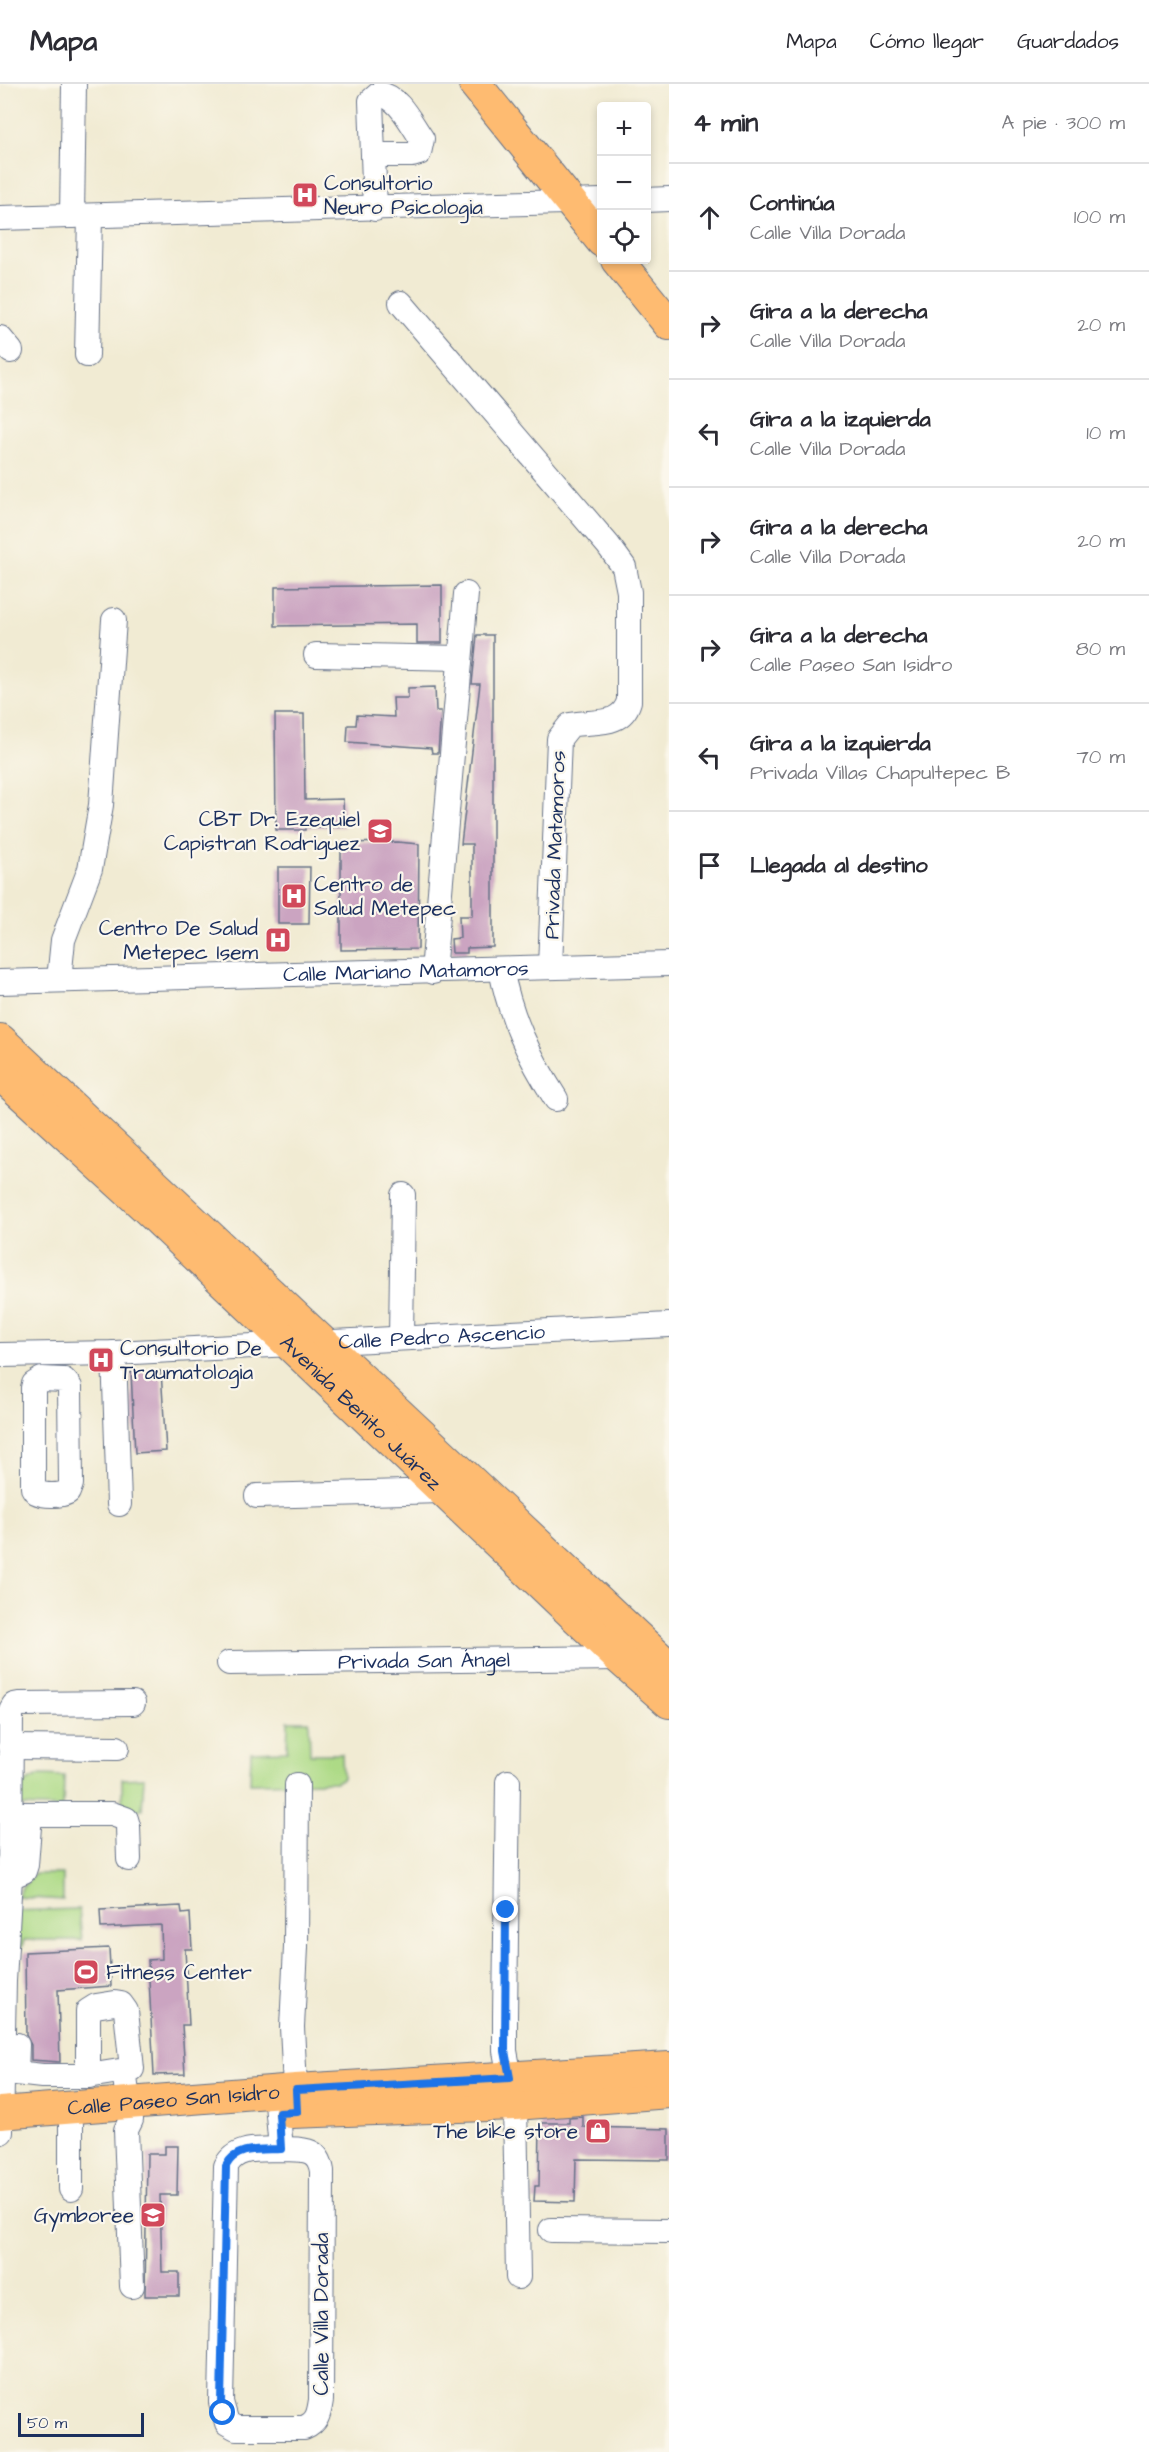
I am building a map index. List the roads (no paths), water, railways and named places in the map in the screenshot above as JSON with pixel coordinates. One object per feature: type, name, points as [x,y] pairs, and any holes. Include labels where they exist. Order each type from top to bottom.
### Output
[{"type":"main road","points":[[475,84],[597,235]]},
{"type":"main road","points":[[619,264],[669,324]]},
{"type":"main road","name":"Avenida Benito Juárez","points":[[0,1040],[305,1343],[442,1491],[669,1702]]},
{"type":"main road","name":"Avenida Benito Juárez","points":[[0,1074],[669,1667]]},
{"type":"main road","name":"Calle Paseo San Isidro","points":[[513,2091],[669,2068]]},
{"type":"main road","name":"Calle Paseo San Isidro","points":[[6,2122],[124,2116],[287,2102],[513,2091],[669,2092]]},
{"type":"main road","name":"Calle Paseo San Isidro","points":[[6,2122],[71,2125],[124,2116]]},
{"type":"street","points":[[74,84],[87,355]]},
{"type":"street","points":[[373,155],[375,209]]},
{"type":"street","points":[[651,200],[669,199]]},
{"type":"street","points":[[0,218],[597,201]]},
{"type":"street","name":"Privada Matamoros","points":[[401,303],[608,545],[624,567],[628,592],[629,701],[626,710],[620,717],[606,722],[570,725],[559,739],[550,967]]},
{"type":"street","points":[[433,972],[466,594]]},
{"type":"street","points":[[59,980],[63,940],[90,869],[101,805],[114,620]]},
{"type":"street","points":[[316,656],[460,658]]},
{"type":"street","name":"Calle Mariano Matamoros","points":[[0,982],[669,964]]},
{"type":"street","points":[[501,969],[508,1004],[537,1070],[556,1099]]},
{"type":"street","points":[[401,1338],[403,1195]]},
{"type":"street","name":"Calle Pedro Ascencio","points":[[0,1355],[114,1353],[669,1325]]},
{"type":"street","points":[[114,1353],[119,1504]]},
{"type":"street","points":[[51,1354],[51,1380]]},
{"type":"street","points":[[257,1496],[442,1491]]},
{"type":"street","name":"Privada San Ángel","points":[[229,1663],[620,1658]]},
{"type":"street","points":[[6,2122],[4,1982],[10,1877],[20,1814],[10,1747],[11,1710],[14,1705],[133,1703]]},
{"type":"street","points":[[10,1747],[117,1748]]},
{"type":"street","points":[[508,1782],[505,2051],[513,2091],[518,2277]]},
{"type":"street","points":[[281,2149],[287,2102],[296,1947],[297,1785]]},
{"type":"street","points":[[20,1814],[112,1814],[121,1816],[126,1819],[128,1826],[129,1859]]},
{"type":"street","points":[[6,2122],[16,2073],[20,1976]]},
{"type":"street","points":[[16,2073],[42,2076],[107,2073],[124,2116],[132,2286]]},
{"type":"street","points":[[71,2125],[71,2190]]},
{"type":"street","name":"Calle Villa Dorada","points":[[281,2149],[308,2151],[316,2155],[320,2162],[321,2400],[319,2415],[312,2424],[304,2428],[236,2428],[227,2423],[221,2402],[226,2166],[230,2157],[238,2152],[281,2149]]},
{"type":"street","points":[[551,2230],[669,2231]]},
{"type":"place","name":"Consultorio Neuro Psicologia","points":[[305,195]]},
{"type":"place","name":"CBT Dr. Ezequiel Capistran Rodriguez","points":[[380,831]]},
{"type":"place","name":"Centro de Salud Metepec","points":[[294,896]]},
{"type":"place","name":"Centro De Salud Metepec Isem","points":[[278,940]]},
{"type":"place","name":"Consultorio De Traumatologia","points":[[101,1360]]},
{"type":"place","name":"Fitness Center","points":[[86,1972]]},
{"type":"place","name":"The bike store","points":[[598,2131]]},
{"type":"place","name":"Gymboree","points":[[153,2215]]}]
